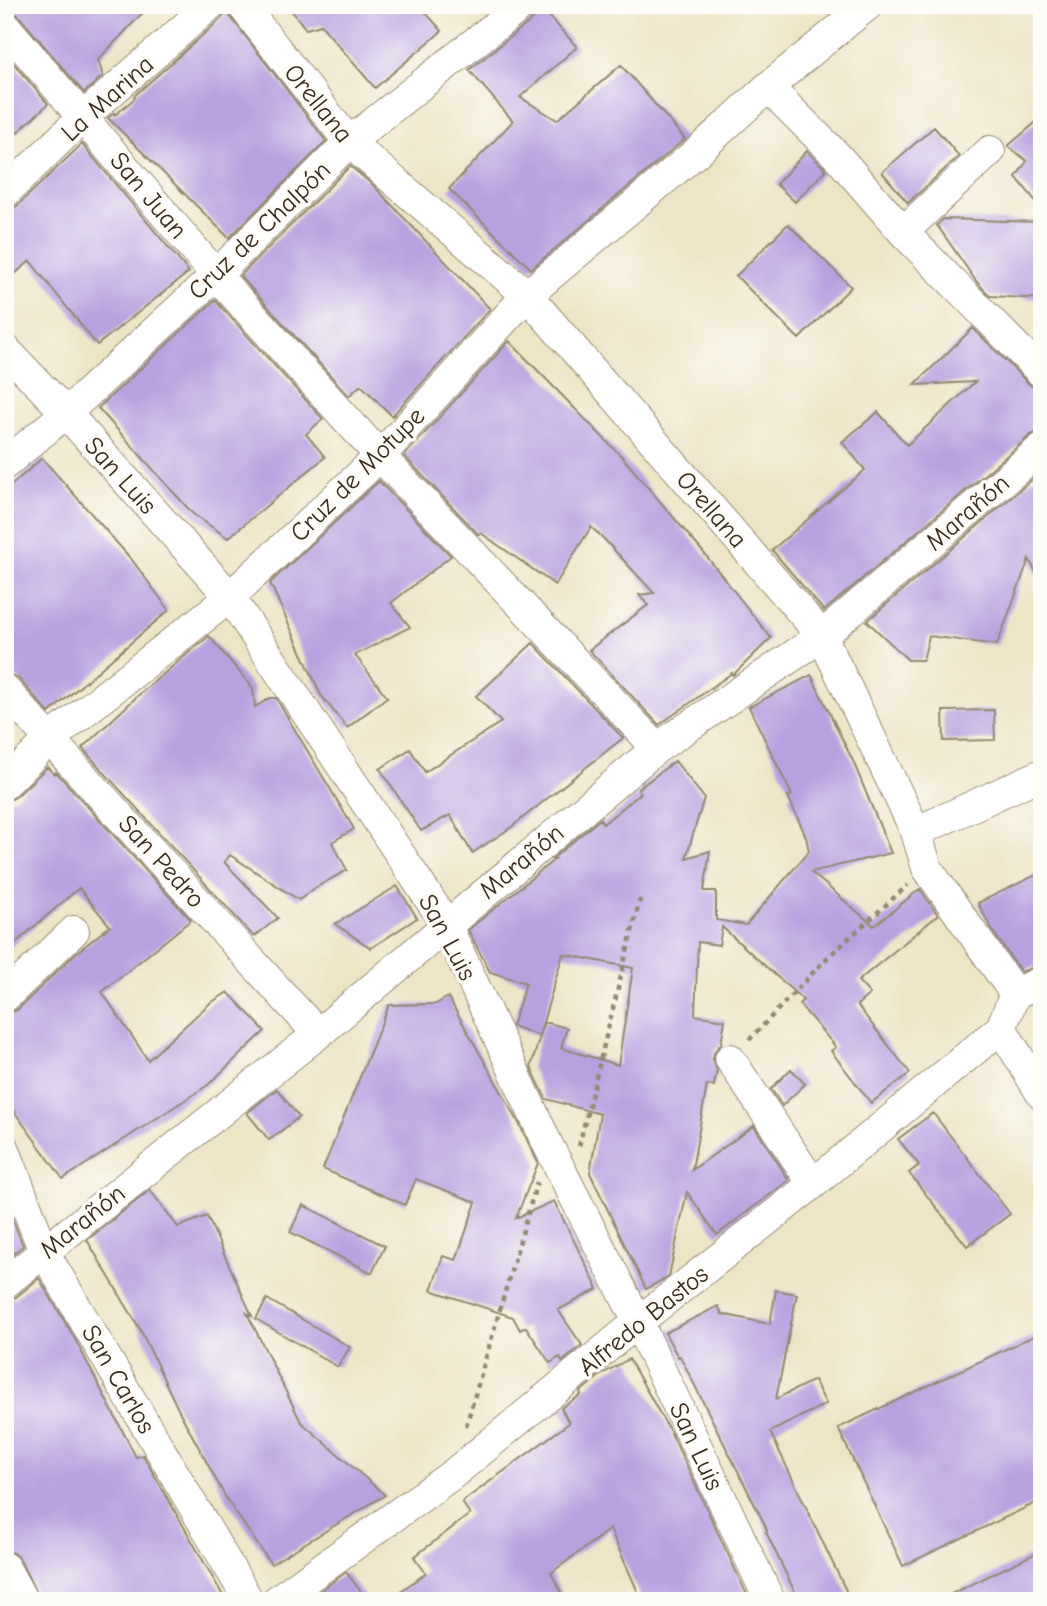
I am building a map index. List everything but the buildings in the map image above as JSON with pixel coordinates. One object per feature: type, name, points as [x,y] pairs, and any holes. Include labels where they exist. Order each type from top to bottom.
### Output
[{"type":"street","name":"La Marina","points":[[5,193],[83,117],[211,5]]},
{"type":"street","name":"Orellana","points":[[242,5],[349,142],[527,296],[822,636],[916,832],[927,868],[1015,994]]},
{"type":"street","name":"Cruz de Chalpón","points":[[5,464],[66,413],[216,275],[349,142],[522,5]]},
{"type":"street","name":"Cruz de Motupe","points":[[5,784],[51,738],[230,597],[380,456],[527,296],[768,88],[869,5]]},
{"type":"street","name":"San Juan","points":[[5,26],[216,275],[380,456],[657,748]]},
{"type":"street","points":[[768,88],[837,156],[903,232],[1042,373]]},
{"type":"street","points":[[903,232],[990,151]]},
{"type":"street","name":"San Luis","points":[[5,349],[66,413],[230,597],[446,924],[548,1145],[638,1322],[771,1601]]},
{"type":"street","name":"Marañón","points":[[5,1283],[318,1034],[657,748],[822,636],[1042,448]]},
{"type":"street","name":"San Pedro","points":[[5,690],[318,1034]]},
{"type":"street","points":[[916,832],[1042,774]]},
{"type":"street","points":[[5,997],[75,931]]},
{"type":"street","points":[[1042,981],[1015,994],[1001,1028],[1042,1095]]},
{"type":"street","name":"Alfredo Bastos","points":[[276,1601],[453,1474],[638,1322],[813,1184],[1001,1028]]},
{"type":"street","points":[[730,1059],[813,1184]]},
{"type":"street","name":"San Carlos","points":[[5,1150],[44,1252],[249,1601]]},
{"type":"street","points":[[5,1568],[23,1601]]},
{"type":"path","points":[[730,1059],[827,958],[927,868]]},
{"type":"path","points":[[570,1186],[640,899]]},
{"type":"path","points":[[453,1474],[507,1279],[548,1145]]}]
